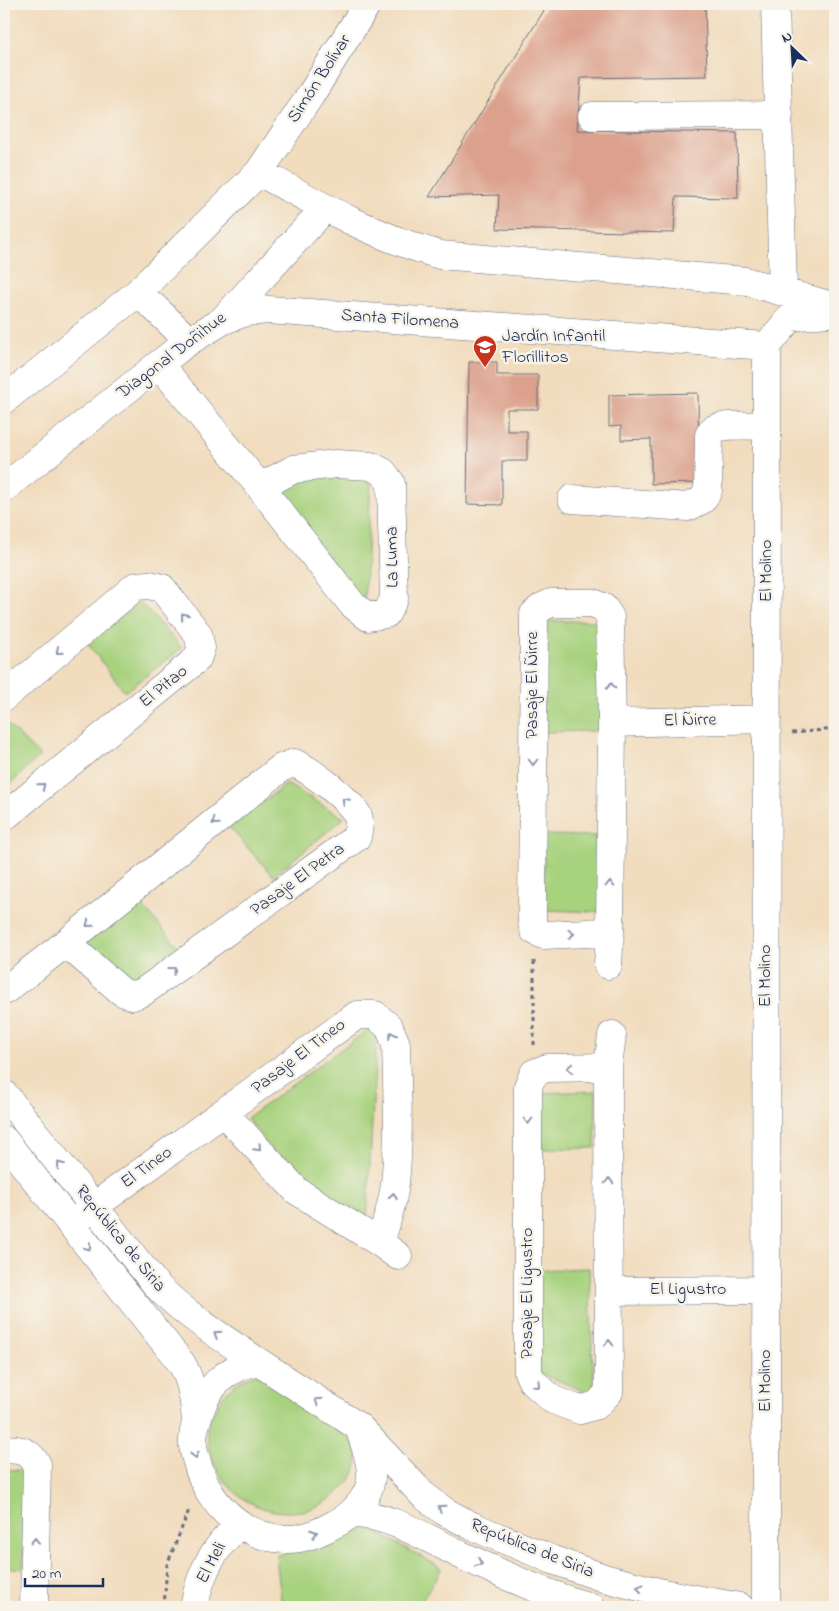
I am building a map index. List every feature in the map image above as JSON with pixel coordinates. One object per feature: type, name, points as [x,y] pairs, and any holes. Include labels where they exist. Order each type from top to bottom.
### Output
[{"type":"street","name":"Simón Bolívar","points":[[4,400],[137,293],[266,162],[310,96],[367,4]]},
{"type":"street","points":[[775,4],[779,115],[780,229],[784,291]]},
{"type":"street","points":[[592,116],[779,115]]},
{"type":"street","points":[[266,162],[324,208],[402,242],[440,255],[745,281],[835,307]]},
{"type":"street","name":"Diagonal Doñihue","points":[[4,488],[189,341],[222,321],[324,208]]},
{"type":"street","points":[[137,293],[189,341]]},
{"type":"street","name":"Santa Filomena","points":[[222,321],[246,312],[268,310],[767,346]]},
{"type":"street","points":[[767,346],[791,317],[835,312]]},
{"type":"street","name":"El Molino","points":[[766,1607],[767,346]]},
{"type":"street","name":"La Luma","points":[[159,364],[260,487],[352,604],[368,617],[386,614],[394,598],[394,570],[391,484],[382,472],[371,466],[336,464],[294,469],[260,487]]},
{"type":"street","points":[[572,499],[688,507],[702,500],[708,491],[709,435],[712,431],[716,428],[724,427],[767,426]]},
{"type":"street","name":"El Pitao","points":[[4,697],[136,586],[149,585],[162,588],[198,634],[201,648],[197,659],[4,817]]},
{"type":"street","name":"Pasaje El Ñirre","points":[[534,930],[532,922],[534,614],[542,607],[551,603],[593,603],[604,608],[610,616],[612,723],[608,965]]},
{"type":"street","name":"El Ñirre","points":[[612,723],[767,727]]},
{"type":"street","name":"Pasaje El Petra","points":[[294,763],[307,768],[336,792],[357,814],[359,826],[357,837],[143,992],[133,996],[122,992],[66,943],[281,768],[294,763]]},
{"type":"street","points":[[534,930],[543,935],[610,932]]},
{"type":"street","points":[[4,991],[66,943]]},
{"type":"street","name":"Pasaje El Tineo","points":[[356,1015],[375,1015],[389,1027],[396,1044],[397,1159],[391,1208],[389,1250],[297,1191],[224,1113],[356,1015]]},
{"type":"street","name":"Pasaje El Ligustro","points":[[534,1073],[528,1086],[528,1372],[532,1381],[553,1400],[580,1410],[597,1405],[609,1392],[608,1067],[612,1035]]},
{"type":"street","points":[[534,1073],[547,1068],[608,1067]]},
{"type":"street","name":"República de Siria","points":[[4,1094],[157,1286],[174,1303],[201,1324],[257,1361]]},
{"type":"street","name":"El Tineo","points":[[70,1224],[224,1113]]},
{"type":"street","name":"República de Siria","points":[[4,1140],[182,1364],[194,1394],[196,1420]]},
{"type":"street","name":"El Ligustro","points":[[609,1291],[766,1290]]},
{"type":"street","points":[[257,1361],[359,1427],[369,1459],[370,1482],[353,1514],[334,1525],[300,1538],[256,1534],[240,1524],[226,1514],[199,1469],[193,1442],[196,1420],[202,1403],[223,1376],[234,1368],[257,1361]]},
{"type":"street","name":"República de Siria","points":[[359,1427],[423,1496],[444,1511],[472,1526],[552,1560],[604,1578],[663,1594],[740,1607]]},
{"type":"street","points":[[4,1449],[22,1450],[31,1456],[37,1464],[34,1607]]},
{"type":"street","name":"República de Siria","points":[[353,1514],[363,1514],[388,1520],[535,1587],[591,1607]]},
{"type":"street","name":"El Meli","points":[[194,1607],[205,1571],[224,1538],[240,1524]]},
{"type":"path","points":[[767,727],[835,730]]},
{"type":"path","points":[[534,930],[534,1073]]},
{"type":"path","points":[[164,1607],[167,1565],[186,1522],[191,1503]]},
{"type":"green space","points":[[338,470],[371,484],[364,603],[279,493],[294,476]]},
{"type":"green space","points":[[139,601],[182,648],[125,692],[88,644]]},
{"type":"green space","points":[[541,621],[604,621],[602,731],[540,732]]},
{"type":"green space","points":[[4,721],[40,756],[4,790]]},
{"type":"green space","points":[[287,784],[344,818],[273,876],[229,827]]},
{"type":"green space","points":[[544,835],[601,836],[600,912],[543,910]]},
{"type":"green space","points":[[139,902],[178,946],[119,988],[83,945]]},
{"type":"green space","points":[[377,1023],[367,1221],[300,1188],[247,1118]]},
{"type":"green space","points":[[596,1091],[595,1148],[542,1149],[539,1093]]},
{"type":"green space","points":[[589,1268],[594,1395],[532,1370],[536,1270]]},
{"type":"green space","points":[[257,1374],[335,1424],[353,1442],[357,1454],[357,1465],[353,1476],[339,1492],[326,1502],[298,1512],[272,1510],[256,1505],[242,1497],[229,1487],[219,1474],[212,1459],[208,1443],[207,1426],[220,1400],[228,1390],[239,1382]]},
{"type":"green space","points":[[4,1469],[27,1471],[23,1569],[4,1567]]},
{"type":"green space","points":[[363,1525],[442,1568],[418,1607],[282,1607],[276,1556],[294,1549],[315,1549],[344,1539]]},
{"type":"building","points":[[548,4],[705,4],[707,76],[581,78],[577,130],[737,133],[738,198],[676,197],[674,233],[497,229],[499,195],[429,197]]},
{"type":"building","points":[[469,362],[497,362],[497,375],[538,375],[538,409],[507,409],[507,431],[527,431],[527,461],[502,461],[502,505],[467,504]]},
{"type":"building","points":[[698,393],[699,483],[651,484],[651,439],[621,440],[621,426],[609,427],[609,395]]},
{"type":"place","name":"Jardín Infantil Florillitos","points":[[485,368]]}]
